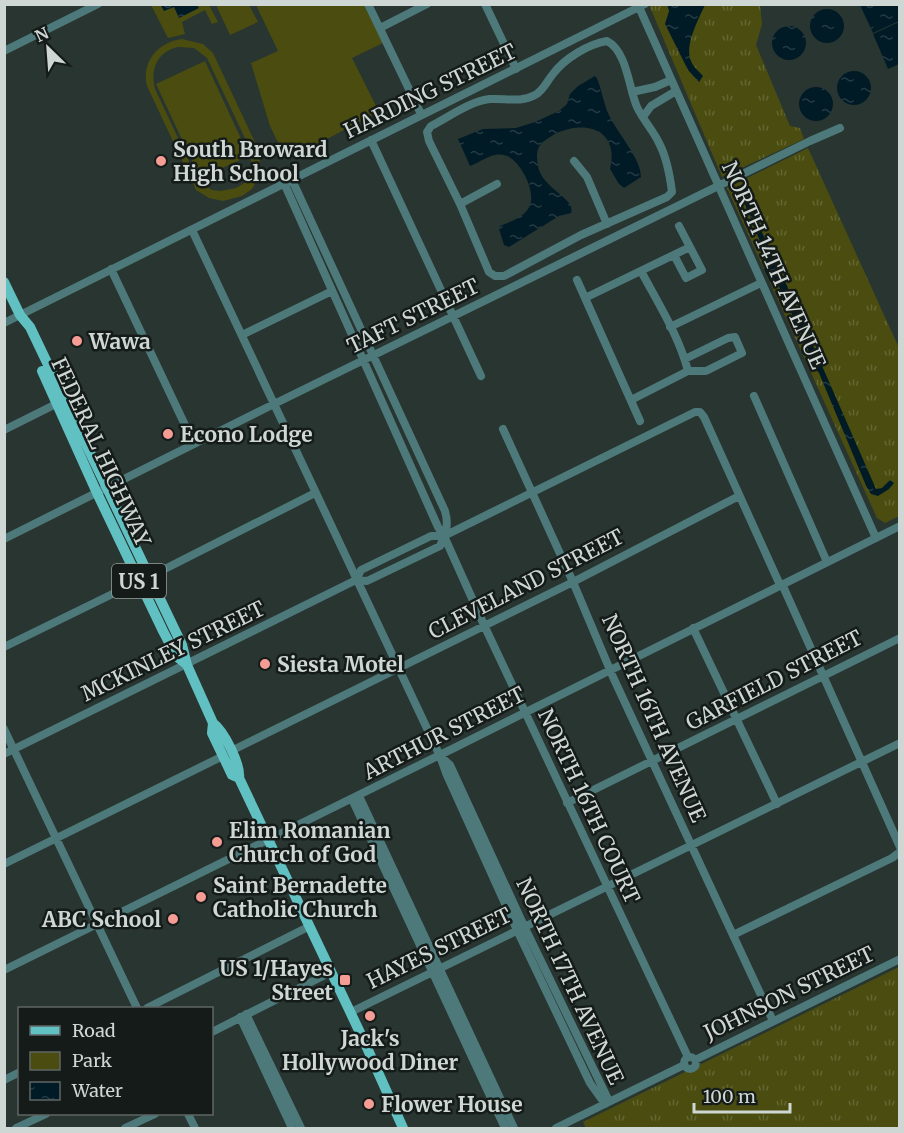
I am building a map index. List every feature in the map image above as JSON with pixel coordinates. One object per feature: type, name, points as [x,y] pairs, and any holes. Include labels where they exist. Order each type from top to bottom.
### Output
[{"type":"main road","name":"FEDERAL HIGHWAY","points":[[4,282],[20,315],[30,327],[101,491]]},
{"type":"main road","name":"FEDERAL HIGHWAY","points":[[20,315],[23,331],[56,404],[144,579],[176,656],[187,665],[213,723],[212,733],[227,753],[232,775],[239,778],[269,840]]},
{"type":"main road","name":"US 1","points":[[269,840],[403,1128]]},
{"type":"street","points":[[4,51],[98,4]]},
{"type":"street","points":[[368,4],[421,114]]},
{"type":"street","points":[[380,28],[427,4]]},
{"type":"street","points":[[486,4],[516,69]]},
{"type":"street","name":"HARDING STREET","points":[[4,323],[642,6]]},
{"type":"street","name":"NORTH 14TH AVENUE","points":[[642,6],[671,80],[876,538]]},
{"type":"street","points":[[607,41],[615,46],[629,78],[632,92],[643,117],[660,144],[672,192],[667,197],[581,236],[504,276],[495,276],[489,272],[460,204],[429,141],[427,132],[431,126],[489,99],[530,98],[538,93],[564,63],[600,42],[607,41]]},
{"type":"street","points":[[632,92],[671,80]]},
{"type":"street","points":[[646,89],[654,104]]},
{"type":"street","points":[[643,117],[654,104],[676,91]]},
{"type":"street","name":"TAFT STREET","points":[[4,539],[452,316],[840,128]]},
{"type":"street","points":[[371,140],[481,376]]},
{"type":"street","points":[[574,160],[587,177],[607,224]]},
{"type":"street","points":[[288,182],[373,356],[447,518],[448,526],[444,536]]},
{"type":"street","name":"NORTH 16TH COURT","points":[[288,182],[332,291],[431,511],[689,1061]]},
{"type":"street","points":[[460,204],[496,184]]},
{"type":"street","points":[[674,255],[686,278],[702,270],[679,226]]},
{"type":"street","name":"NORTH 17TH AVENUE","points":[[192,230],[521,928],[590,1083],[605,1104]]},
{"type":"street","points":[[585,298],[690,247]]},
{"type":"street","points":[[111,269],[194,444]]},
{"type":"street","points":[[641,271],[670,327],[688,371]]},
{"type":"street","points":[[577,280],[640,421]]},
{"type":"street","points":[[670,327],[761,283]]},
{"type":"street","points":[[242,335],[332,291]]},
{"type":"street","points":[[631,400],[688,371],[706,371],[742,353],[735,337],[728,338],[685,359]]},
{"type":"street","points":[[754,396],[827,562]]},
{"type":"street","points":[[4,430],[56,404]]},
{"type":"street","name":"MCKINLEY STREET","points":[[356,580],[361,570],[401,550],[431,536],[444,536],[462,528],[695,412],[700,412],[739,496]]},
{"type":"street","name":"NORTH 16TH AVENUE","points":[[503,429],[573,582],[610,670],[773,1021]]},
{"type":"street","points":[[4,647],[315,493]]},
{"type":"street","points":[[734,935],[892,858],[900,849],[824,675],[739,496]]},
{"type":"street","name":"CLEVELAND STREET","points":[[4,864],[573,582],[739,496]]},
{"type":"street","points":[[447,518],[462,528]]},
{"type":"street","name":"ARTHUR STREET","points":[[4,970],[440,756],[900,526]]},
{"type":"street","name":"MCKINLEY STREET","points":[[4,754],[356,580],[367,581],[440,546],[444,536]]},
{"type":"street","points":[[693,628],[777,804]]},
{"type":"street","name":"GARFIELD STREET","points":[[567,803],[900,638]]},
{"type":"street","points":[[4,729],[138,1007]]},
{"type":"street","name":"HAYES STREET","points":[[351,1012],[606,885],[692,843],[699,843],[900,743]]},
{"type":"street","points":[[355,798],[496,1099],[514,1128]]},
{"type":"street","points":[[149,1007],[310,926]]},
{"type":"street","name":"JOHNSON STREET","points":[[556,1128],[572,1125],[605,1104],[689,1061],[900,959]]},
{"type":"street","points":[[213,1031],[331,972]]},
{"type":"street","points":[[243,1016],[292,1128]]},
{"type":"street","points":[[243,1016],[301,1128]]},
{"type":"street","points":[[4,1080],[18,1073]]},
{"type":"street","points":[[496,1099],[505,1128]]},
{"type":"street","points":[[16,1128],[42,1115]]},
{"type":"street","points":[[125,1128],[151,1115]]},
{"type":"green space","points":[[655,4],[760,5],[762,24],[756,45],[790,126],[800,128],[804,139],[722,177],[650,7]]},
{"type":"green space","points":[[151,5],[209,5],[218,22],[212,24],[205,10],[182,22],[185,34],[168,38]]},
{"type":"green space","points":[[216,5],[249,5],[258,22],[230,35]]},
{"type":"green space","points":[[256,5],[364,5],[383,43],[352,58],[379,112],[296,155],[282,151],[270,126],[251,63],[278,51]]},
{"type":"green space","points":[[182,39],[203,44],[213,53],[259,151],[258,179],[252,189],[242,196],[223,201],[209,198],[196,190],[147,86],[149,61],[159,49]],"holes":[[[178,47],[194,48],[207,58],[251,151],[251,172],[243,184],[236,188],[212,190],[201,183],[155,89],[155,68],[160,57]]]},
{"type":"green space","points":[[205,61],[249,156],[200,178],[156,84]]},
{"type":"green space","points":[[808,148],[899,348],[899,516],[885,523],[877,518],[727,188]]},
{"type":"green space","points":[[899,967],[899,1128],[586,1128],[583,1122]]},
{"type":"water","points":[[164,4],[197,5],[199,8],[179,18],[174,7],[164,11],[161,6]]},
{"type":"water","points":[[667,4],[705,5],[693,32],[689,48],[692,63],[703,76],[699,82],[688,70],[665,24],[669,11]]},
{"type":"water","points":[[860,5],[899,5],[899,21],[873,33]]},
{"type":"water","points":[[827,9],[839,14],[844,26],[839,38],[827,43],[815,38],[810,26],[815,14]]},
{"type":"water","points":[[899,22],[899,64],[888,69],[873,34]]},
{"type":"water","points":[[789,26],[801,31],[806,43],[801,55],[789,60],[777,55],[772,43],[777,31]]},
{"type":"water","points":[[854,71],[866,76],[871,88],[866,100],[854,105],[842,100],[837,88],[842,76]]},
{"type":"water","points":[[595,76],[609,115],[633,154],[641,177],[624,188],[619,184],[610,169],[612,155],[610,144],[596,131],[576,128],[553,135],[539,147],[538,166],[546,181],[569,203],[571,213],[559,216],[509,247],[504,245],[500,226],[522,215],[531,203],[526,178],[516,163],[500,154],[470,166],[458,139],[483,129],[516,128],[559,111],[567,104],[570,94],[578,86]]},
{"type":"water","points":[[816,87],[828,92],[833,104],[828,116],[816,121],[804,116],[799,104],[804,92]]},
{"type":"water","points":[[742,190],[784,279],[876,489],[882,488],[890,480],[894,483],[878,496],[871,494],[867,488],[819,373],[812,364],[808,349],[776,280],[770,282],[764,269],[770,266],[740,192]]},
{"type":"place","name":"South Broward High School","points":[[161,161]]},
{"type":"place","name":"Wawa","points":[[77,341]]},
{"type":"place","name":"Econo Lodge","points":[[168,434]]},
{"type":"place","name":"Siesta Motel","points":[[265,664]]},
{"type":"place","name":"Elim Romanian Church of God","points":[[217,842]]},
{"type":"place","name":"Saint Bernadette Catholic Church","points":[[201,897]]},
{"type":"place","name":"ABC School","points":[[173,919]]},
{"type":"place","name":"US 1/Hayes Street","points":[[345,980]]},
{"type":"place","name":"Jack's Hollywood Diner","points":[[370,1016]]},
{"type":"place","name":"Flower House","points":[[369,1104]]}]
